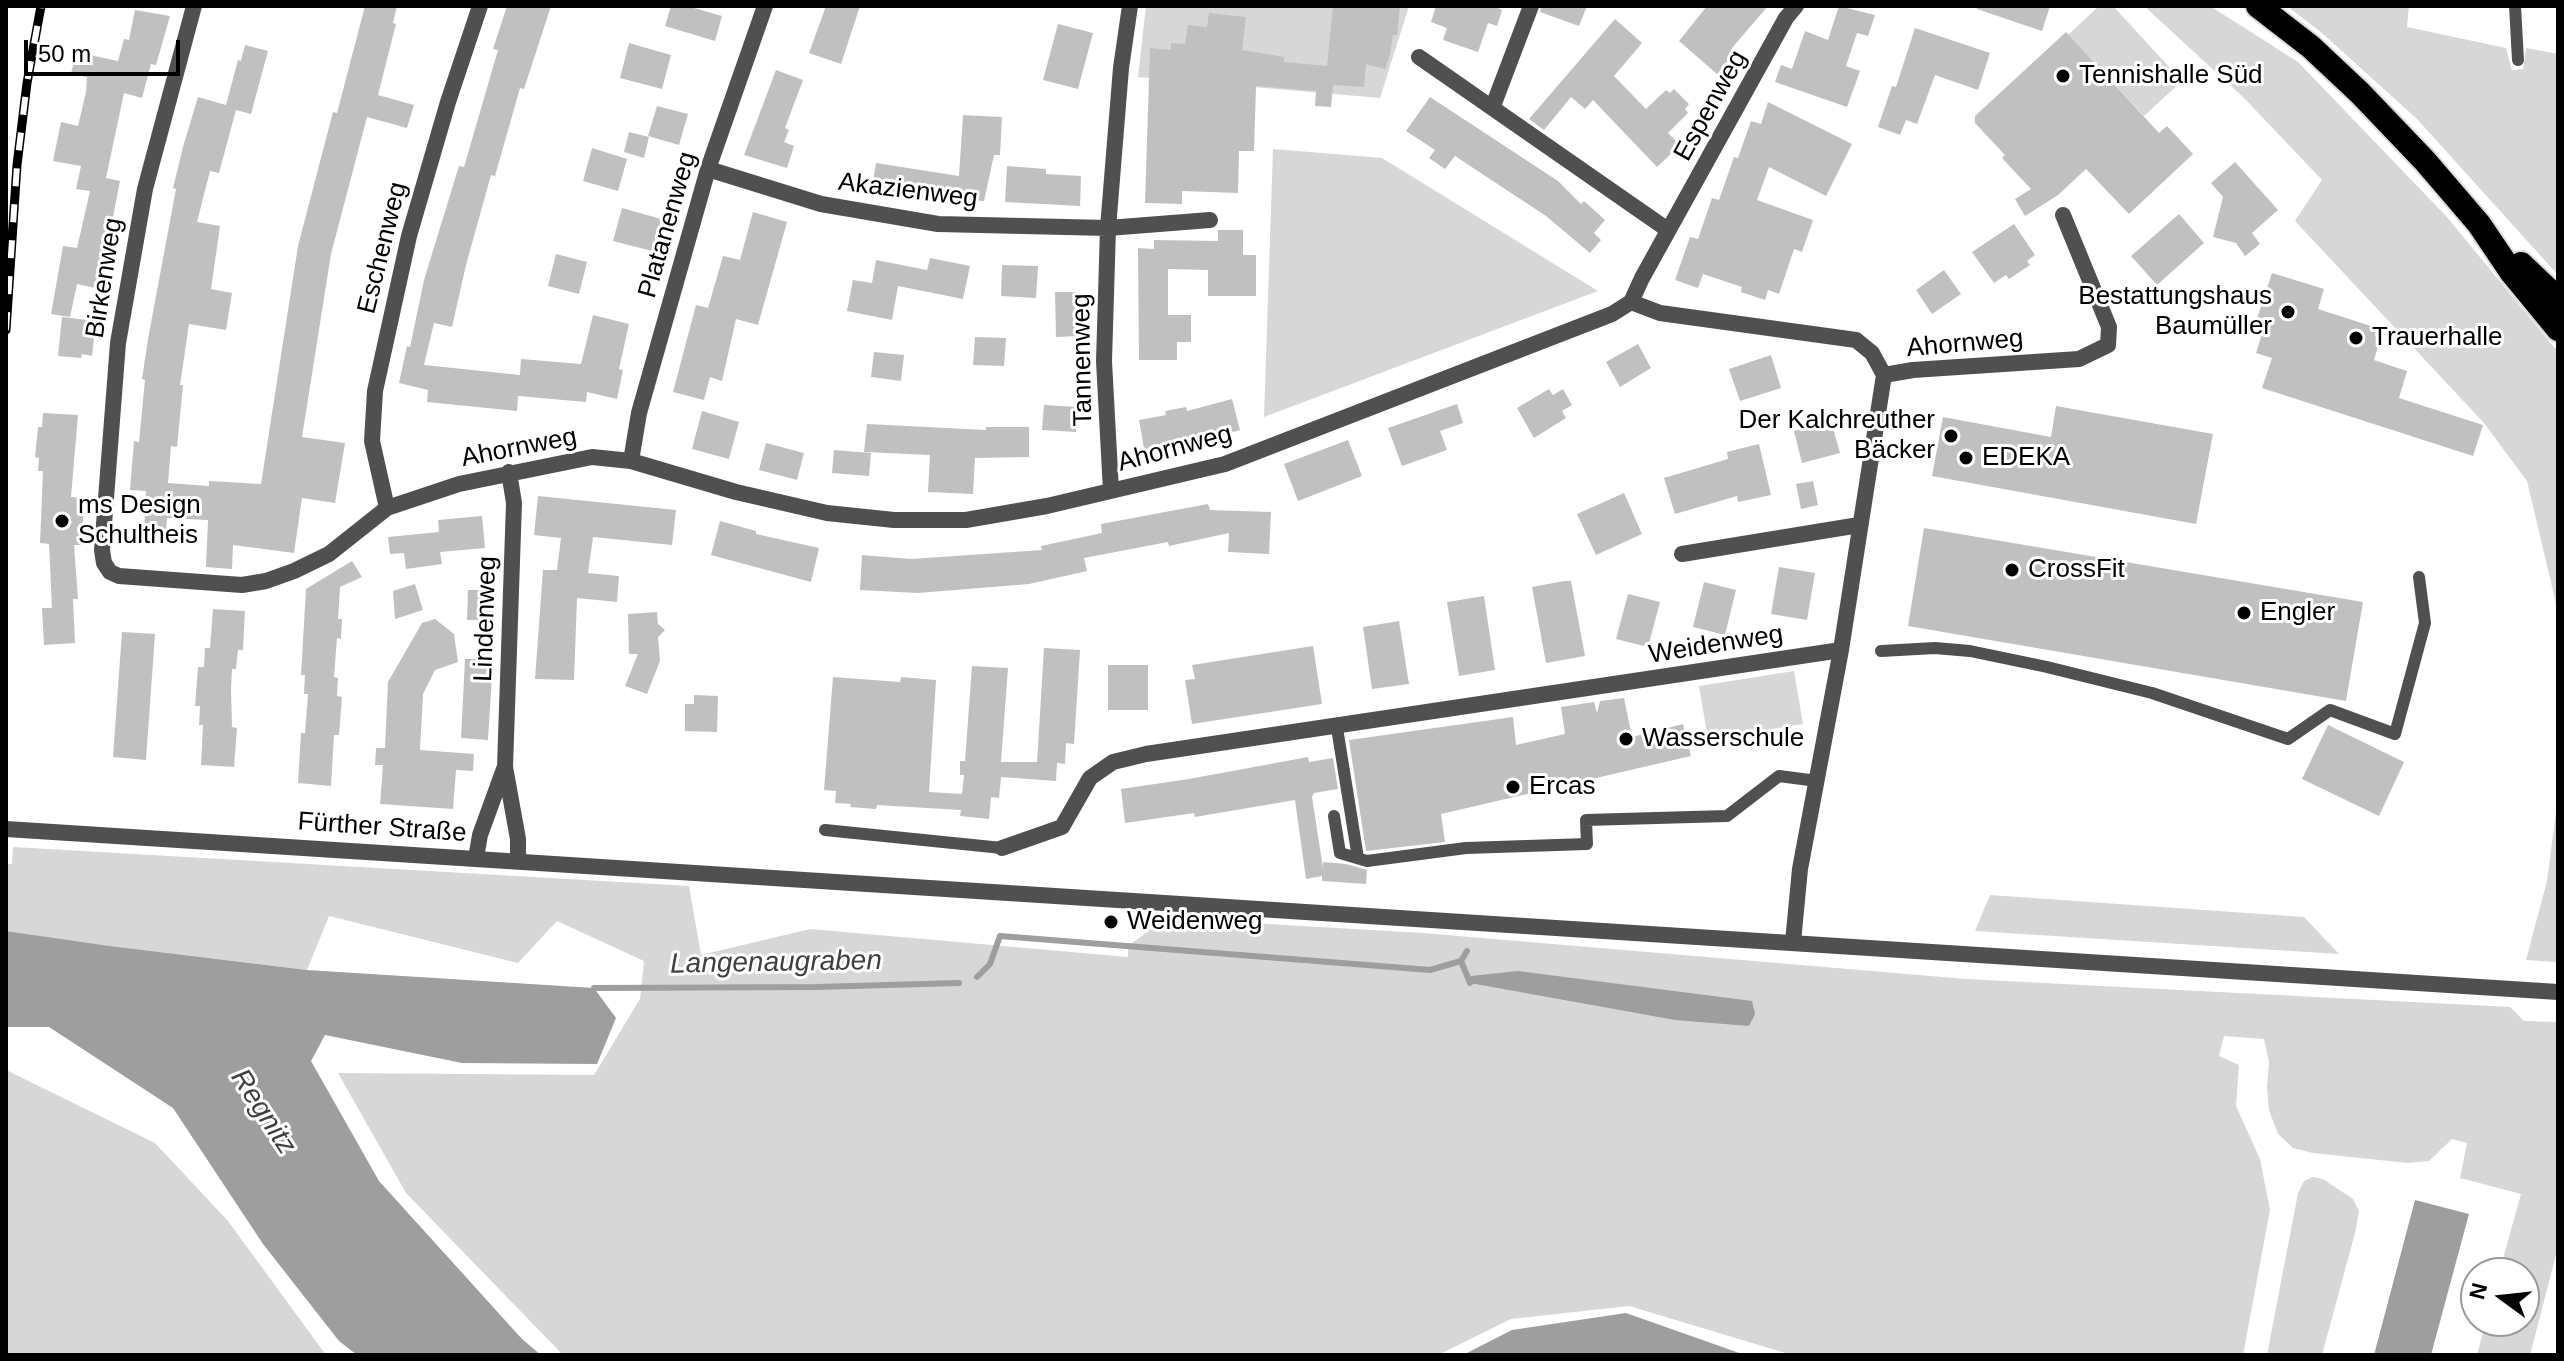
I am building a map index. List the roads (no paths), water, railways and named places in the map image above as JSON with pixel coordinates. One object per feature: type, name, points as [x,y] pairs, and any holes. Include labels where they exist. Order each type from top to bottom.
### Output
[{"type":"highway","points":[[2258,6],[2311,47],[2360,93],[2479,224],[2558,299]]},
{"type":"highway","points":[[2479,224],[2512,273],[2558,329]]},
{"type":"street","name":"Birkenweg","points":[[104,563],[102,550],[111,422],[118,343],[131,257],[145,189],[194,6]]},
{"type":"street","name":"Eschenweg","points":[[387,508],[372,441],[375,391],[409,236],[480,6]]},
{"type":"street","name":"Platanenweg","points":[[631,461],[639,413],[708,169],[765,6]]},
{"type":"street","name":"Tannenweg","points":[[1111,491],[1104,361],[1108,228],[1121,68],[1130,6]]},
{"type":"street","points":[[1493,106],[1531,6]]},
{"type":"street","name":"Espenweg","points":[[1631,302],[1786,18],[1796,6]]},
{"type":"street","points":[[1419,57],[1668,230]]},
{"type":"street","name":"Akazienweg","points":[[708,169],[821,204],[938,224],[1108,228]]},
{"type":"street","name":"Ahornweg","points":[[104,563],[110,572],[132,579],[242,585],[266,581],[329,554],[387,508],[459,484],[592,457],[631,461],[736,492],[827,513],[894,520],[966,520],[1047,506],[1225,464],[1612,314],[1631,302],[1660,313],[1856,340],[1872,353],[1884,375],[1913,370],[2079,359],[2108,345],[2109,327],[2063,215]]},
{"type":"street","points":[[1108,228],[1210,220]]},
{"type":"street","points":[[1793,942],[1800,869],[1841,650],[1884,375]]},
{"type":"street","name":"Lindenweg","points":[[509,472],[514,503],[505,767],[518,839],[518,860]]},
{"type":"street","points":[[1682,554],[1859,525]]},
{"type":"street","name":"Weidenweg","points":[[1002,848],[1062,827],[1090,778],[1113,762],[1146,754],[1337,728],[1841,650]]},
{"type":"street","name":"Lindenweg","points":[[476,858],[480,835],[505,767]]},
{"type":"street","name":"Fürther Straße","points":[[6,829],[2558,992]]},
{"type":"lane","points":[[2515,6],[2518,60]]},
{"type":"lane","points":[[1881,651],[1935,648],[1970,651],[2047,667],[2152,693],[2288,739],[2330,710],[2395,734],[2425,623],[2419,577]]},
{"type":"lane","points":[[1337,728],[1358,858]]},
{"type":"lane","points":[[1334,816],[1340,853],[1367,861],[1466,848],[1587,844],[1586,820],[1727,816],[1779,776],[1817,781]]},
{"type":"lane","name":"Weidenweg","points":[[825,830],[1002,848]]},
{"type":"water","name":"Regnitz","points":[[6,931],[307,970],[594,988],[616,1018],[597,1064],[462,1063],[325,1035],[311,1061],[379,1181],[522,1339],[541,1355],[357,1355],[339,1341],[263,1244],[173,1108],[49,1027],[6,1027]]},
{"type":"water","points":[[1518,971],[1752,1001],[1755,1014],[1749,1026],[1675,1020],[1470,983],[1471,976]]},
{"type":"water","points":[[2415,1200],[2469,1214],[2431,1355],[2374,1355]]},
{"type":"water","points":[[1626,1313],[1745,1355],[1463,1355],[1512,1330]]},
{"type":"waterway","name":"Langenaugraben","points":[[977,977],[990,964],[1000,936],[1430,970],[1461,961],[1467,951]]},
{"type":"waterway","points":[[1461,961],[1470,983]]},
{"type":"waterway","name":"Langenaugraben","points":[[594,988],[959,983]]},
{"type":"railway","points":[[6,330],[17,165],[41,6]]},
{"type":"place","name":"Tennishalle Süd","points":[[2063,76]]},
{"type":"place","name":"Bestattungshaus Baumüller","points":[[2288,312]]},
{"type":"place","name":"Trauerhalle","points":[[2356,338]]},
{"type":"place","name":"Der Kalchreuther Bäcker","points":[[1951,436]]},
{"type":"place","name":"EDEKA","points":[[1966,458]]},
{"type":"place","name":"ms Design Schultheis","points":[[62,521]]},
{"type":"place","name":"CrossFit","points":[[2012,570]]},
{"type":"place","name":"Engler","points":[[2244,613]]},
{"type":"place","name":"Wasserschule","points":[[1626,739]]},
{"type":"place","name":"Ercas","points":[[1513,787]]},
{"type":"place","name":"Weidenweg","points":[[1111,922]]}]
